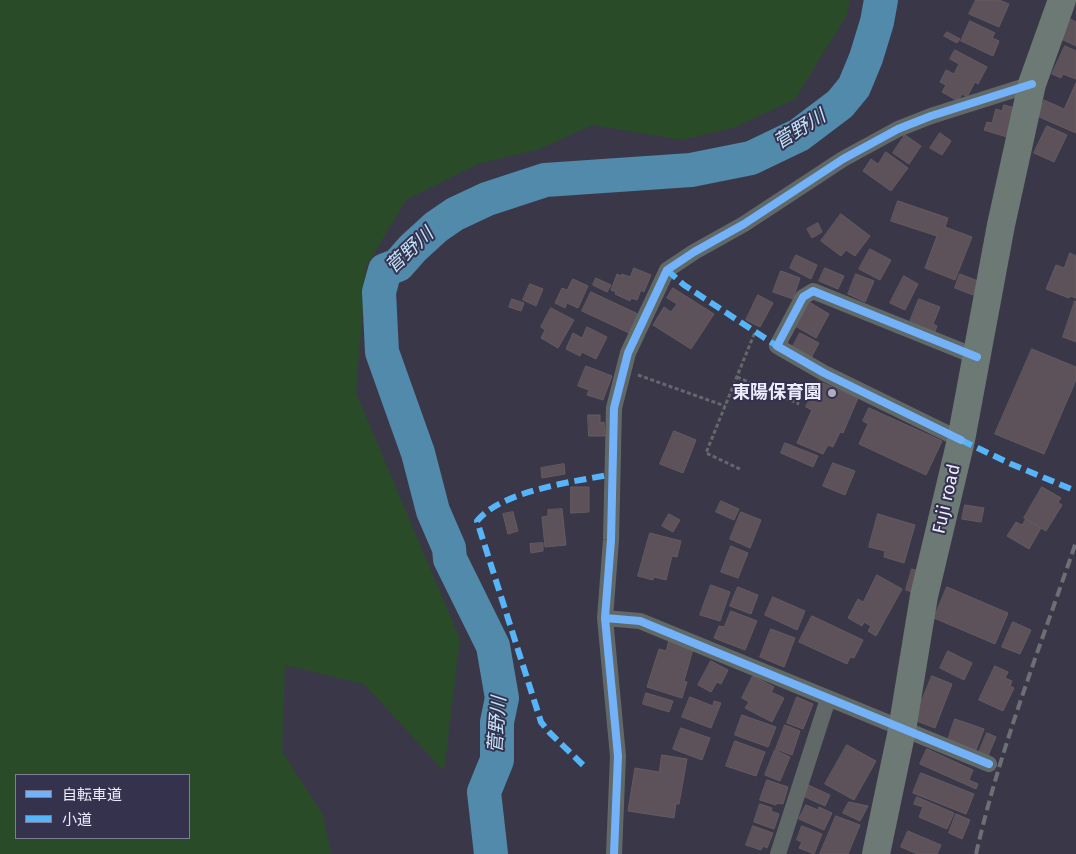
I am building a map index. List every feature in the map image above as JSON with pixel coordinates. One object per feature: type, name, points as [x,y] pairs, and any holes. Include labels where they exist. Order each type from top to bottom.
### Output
[{"type":"highway","name":"Fuji road","points":[[876,854],[902,730],[924,596],[961,440],[1001,225],[1032,84],[1066,4]]},
{"type":"street","points":[[614,854],[618,756],[605,618],[611,540],[614,408],[628,353],[667,270],[694,252],[744,224],[843,158],[898,129],[931,116],[1032,84]]},
{"type":"street","points":[[961,440],[824,373],[777,346],[803,297],[813,291],[977,357]]},
{"type":"street","points":[[605,618],[640,621],[902,730],[990,764]]},
{"type":"street","points":[[778,854],[828,699]]},
{"type":"path","points":[[740,469],[706,453],[755,332]]},
{"type":"path","points":[[624,370],[725,406]]},
{"type":"path","points":[[737,377],[799,404]]},
{"type":"green space","points":[[0,0],[850,0],[847,15],[795,99],[736,127],[682,140],[592,125],[540,149],[478,164],[406,200],[366,267],[356,393],[460,639],[444,771],[364,684],[285,665],[282,751],[323,815],[331,854],[0,854]]},
{"type":"building","points":[[976,0],[999,0],[1009,4],[999,27],[969,14]]},
{"type":"building","points":[[1070,19],[1076,22],[1076,46],[1061,39]]},
{"type":"building","points":[[970,21],[995,33],[992,38],[999,41],[993,56],[961,41]]},
{"type":"building","points":[[947,32],[960,39],[957,43],[944,36]]},
{"type":"building","points":[[1065,46],[1076,51],[1076,79],[1063,74],[1061,78],[1052,74]]},
{"type":"building","points":[[955,50],[987,67],[978,84],[975,82],[967,97],[962,94],[958,101],[942,92],[946,85],[940,82],[946,70],[954,74],[959,64],[950,59]]},
{"type":"building","points":[[1076,83],[1076,133],[1037,116],[1044,100],[1064,109]]},
{"type":"building","points":[[1004,105],[1015,108],[1007,137],[984,130],[987,122],[992,123],[996,109],[1002,111]]},
{"type":"building","points":[[1047,126],[1067,135],[1054,162],[1034,153]]},
{"type":"building","points":[[940,133],[951,141],[942,155],[930,148]]},
{"type":"building","points":[[905,135],[921,146],[909,164],[893,153]]},
{"type":"building","points":[[886,152],[908,168],[891,191],[863,171],[871,159],[878,164]]},
{"type":"building","points":[[898,201],[948,218],[945,227],[972,237],[955,280],[925,268],[937,236],[891,221]]},
{"type":"building","points":[[841,214],[870,236],[855,256],[846,250],[841,256],[821,241]]},
{"type":"building","points":[[818,223],[822,232],[812,238],[807,229]]},
{"type":"building","points":[[870,249],[891,260],[880,280],[859,269]]},
{"type":"building","points":[[1070,253],[1076,256],[1076,298],[1070,296],[1069,298],[1046,289],[1056,265],[1064,268]]},
{"type":"building","points":[[796,255],[817,265],[811,279],[790,268]]},
{"type":"building","points":[[634,268],[651,275],[644,292],[641,290],[637,300],[631,298],[630,301],[611,290],[617,274],[630,277]]},
{"type":"building","points":[[825,268],[844,276],[838,289],[819,281]]},
{"type":"building","points":[[781,271],[800,278],[793,299],[773,292]]},
{"type":"building","points":[[856,274],[874,281],[865,302],[848,294]]},
{"type":"building","points":[[960,274],[978,281],[973,295],[955,288]]},
{"type":"building","points":[[904,276],[918,284],[905,310],[890,303]]},
{"type":"building","points":[[596,278],[611,285],[607,292],[593,285]]},
{"type":"building","points":[[573,279],[588,286],[578,308],[567,303],[565,308],[555,303],[562,288],[567,290]]},
{"type":"building","points":[[530,284],[543,289],[536,306],[523,300]]},
{"type":"building","points":[[673,288],[714,314],[691,349],[653,325],[664,307],[671,312],[677,304],[667,298]]},
{"type":"building","points":[[591,292],[638,314],[629,333],[582,311]]},
{"type":"building","points":[[758,295],[773,303],[760,327],[746,320]]},
{"type":"building","points":[[512,299],[524,303],[521,311],[509,307]]},
{"type":"building","points":[[919,299],[940,307],[933,324],[937,326],[934,334],[909,324]]},
{"type":"building","points":[[809,302],[829,314],[816,338],[795,326]]},
{"type":"building","points":[[1076,302],[1076,342],[1063,337]]},
{"type":"building","points":[[551,308],[574,320],[558,348],[541,338],[545,330],[541,327]]},
{"type":"building","points":[[587,327],[607,337],[596,359],[582,352],[580,356],[566,349],[573,333],[582,338]]},
{"type":"building","points":[[800,333],[819,343],[810,360],[791,350]]},
{"type":"building","points":[[1032,349],[1076,367],[1076,380],[1044,454],[995,434]]},
{"type":"building","points":[[586,366],[612,376],[603,400],[587,395],[589,390],[578,386]]},
{"type":"building","points":[[818,381],[858,398],[843,433],[840,432],[833,447],[828,445],[823,454],[797,443],[812,410],[806,407]]},
{"type":"building","points":[[869,408],[942,441],[926,475],[859,444],[868,424],[863,421]]},
{"type":"building","points":[[588,415],[600,415],[600,423],[604,422],[605,436],[589,436]]},
{"type":"building","points":[[674,431],[696,440],[683,473],[660,464]]},
{"type":"building","points":[[785,443],[818,456],[813,467],[781,453]]},
{"type":"building","points":[[833,463],[855,471],[845,495],[823,486]]},
{"type":"building","points":[[564,464],[565,474],[542,478],[541,468]]},
{"type":"building","points":[[571,487],[589,487],[589,512],[571,513]]},
{"type":"building","points":[[1042,487],[1061,498],[1058,502],[1062,505],[1046,531],[1024,518]]},
{"type":"building","points":[[721,501],[739,509],[734,520],[716,512]]},
{"type":"building","points":[[965,505],[984,508],[981,522],[962,519]]},
{"type":"building","points":[[562,509],[566,545],[545,547],[542,517],[548,516],[548,510]]},
{"type":"building","points":[[513,512],[518,531],[508,534],[503,514]]},
{"type":"building","points":[[741,512],[761,520],[750,548],[730,539]]},
{"type":"building","points":[[669,514],[680,520],[673,532],[662,526]]},
{"type":"building","points":[[878,514],[915,525],[904,563],[884,557],[885,551],[869,547]]},
{"type":"building","points":[[1026,519],[1041,528],[1029,549],[1007,536],[1016,522],[1022,525]]},
{"type":"building","points":[[650,533],[681,541],[677,557],[672,556],[666,580],[654,577],[653,580],[638,576]]},
{"type":"building","points":[[543,543],[543,551],[531,553],[530,544]]},
{"type":"building","points":[[731,546],[748,553],[738,578],[721,572]]},
{"type":"building","points":[[912,569],[918,571],[912,592],[906,590]]},
{"type":"building","points":[[877,575],[902,589],[876,636],[868,631],[871,626],[864,622],[862,626],[848,618],[858,599],[863,602]]},
{"type":"building","points":[[711,585],[730,592],[720,621],[700,615]]},
{"type":"building","points":[[738,587],[758,595],[751,614],[730,606]]},
{"type":"building","points":[[947,587],[1008,613],[995,644],[934,618]]},
{"type":"building","points":[[773,597],[805,611],[797,630],[765,615]]},
{"type":"building","points":[[731,611],[757,621],[745,650],[714,638],[719,626],[724,627]]},
{"type":"building","points":[[812,616],[863,640],[854,658],[850,657],[847,664],[799,642]]},
{"type":"building","points":[[1013,622],[1031,630],[1020,654],[1002,647]]},
{"type":"building","points":[[771,629],[795,638],[784,667],[760,657]]},
{"type":"building","points":[[669,641],[693,649],[684,681],[687,682],[682,698],[647,687],[659,649],[666,651]]},
{"type":"building","points":[[948,651],[972,663],[964,680],[940,668]]},
{"type":"building","points":[[711,661],[728,670],[721,684],[717,682],[711,692],[698,685]]},
{"type":"building","points":[[995,666],[1008,672],[1005,678],[1012,681],[1010,686],[1014,688],[1003,711],[979,700]]},
{"type":"building","points":[[753,676],[774,687],[771,692],[784,698],[772,722],[745,708],[749,702],[742,698]]},
{"type":"building","points":[[932,676],[952,684],[935,728],[914,720]]},
{"type":"building","points":[[646,693],[673,701],[669,712],[643,704]]},
{"type":"building","points":[[690,697],[713,706],[714,701],[721,703],[711,728],[682,717]]},
{"type":"building","points":[[797,697],[813,704],[803,729],[787,723]]},
{"type":"building","points":[[742,715],[776,727],[768,747],[735,735]]},
{"type":"building","points":[[955,719],[984,729],[976,750],[948,740]]},
{"type":"building","points":[[785,725],[800,731],[792,755],[776,749]]},
{"type":"building","points":[[681,728],[710,738],[702,760],[673,749]]},
{"type":"building","points":[[987,733],[996,737],[988,756],[979,752]]},
{"type":"building","points":[[735,741],[765,752],[756,776],[726,766]]},
{"type":"building","points":[[847,745],[876,761],[854,800],[825,784]]},
{"type":"building","points":[[927,749],[973,770],[969,780],[978,784],[976,789],[920,764]]},
{"type":"building","points":[[775,750],[790,757],[780,781],[765,775]]},
{"type":"building","points":[[662,755],[687,759],[679,804],[676,804],[674,818],[628,811],[635,768],[659,772]]},
{"type":"building","points":[[921,773],[974,794],[966,814],[913,793]]},
{"type":"building","points":[[767,780],[788,787],[783,804],[777,803],[776,805],[760,800]]},
{"type":"building","points":[[808,785],[830,795],[825,806],[803,796]]},
{"type":"building","points":[[917,797],[954,813],[947,829],[919,817],[923,807],[914,804]]},
{"type":"building","points":[[849,802],[868,806],[860,821],[843,813]]},
{"type":"building","points":[[760,804],[772,808],[771,811],[779,814],[774,829],[754,822]]},
{"type":"building","points":[[806,805],[818,810],[819,807],[832,813],[824,830],[799,819]]},
{"type":"building","points":[[956,814],[970,820],[962,839],[949,833]]},
{"type":"building","points":[[836,816],[860,825],[848,854],[820,854]]},
{"type":"building","points":[[753,826],[773,833],[767,848],[763,846],[761,850],[746,845]]},
{"type":"building","points":[[802,826],[822,834],[814,854],[799,848],[802,842],[797,840]]},
{"type":"building","points":[[908,831],[941,845],[937,854],[917,854],[901,847]]},
{"type":"waterway","name":"菅野川","points":[[491,854],[484,792],[497,760],[497,722],[502,698],[493,646],[450,559],[449,548],[433,511],[418,453],[382,352],[379,292],[385,270],[398,265],[436,227],[455,214],[487,199],[545,180],[691,170],[751,158],[799,135],[840,104],[854,87],[866,58],[877,22],[881,0]]},
{"type":"railway","points":[[976,854],[1009,736],[1076,542]]},
{"type":"marked path","points":[[667,270],[684,285],[777,346]]},
{"type":"marked path","points":[[961,440],[1011,464],[1076,491]]},
{"type":"marked path","points":[[583,765],[541,722],[477,521],[489,510],[521,495],[559,484],[613,474]]},
{"type":"cycle path","points":[[614,854],[618,756],[605,618],[611,540],[614,408],[628,353],[667,270],[694,252],[744,224],[843,159],[898,129],[931,116],[1032,84]]},
{"type":"cycle path","points":[[961,440],[824,373],[777,346],[803,297],[813,291],[977,357]]},
{"type":"cycle path","points":[[605,618],[640,621],[989,764]]},
{"type":"place","name":"東陽保育園","points":[[832,393]]}]
